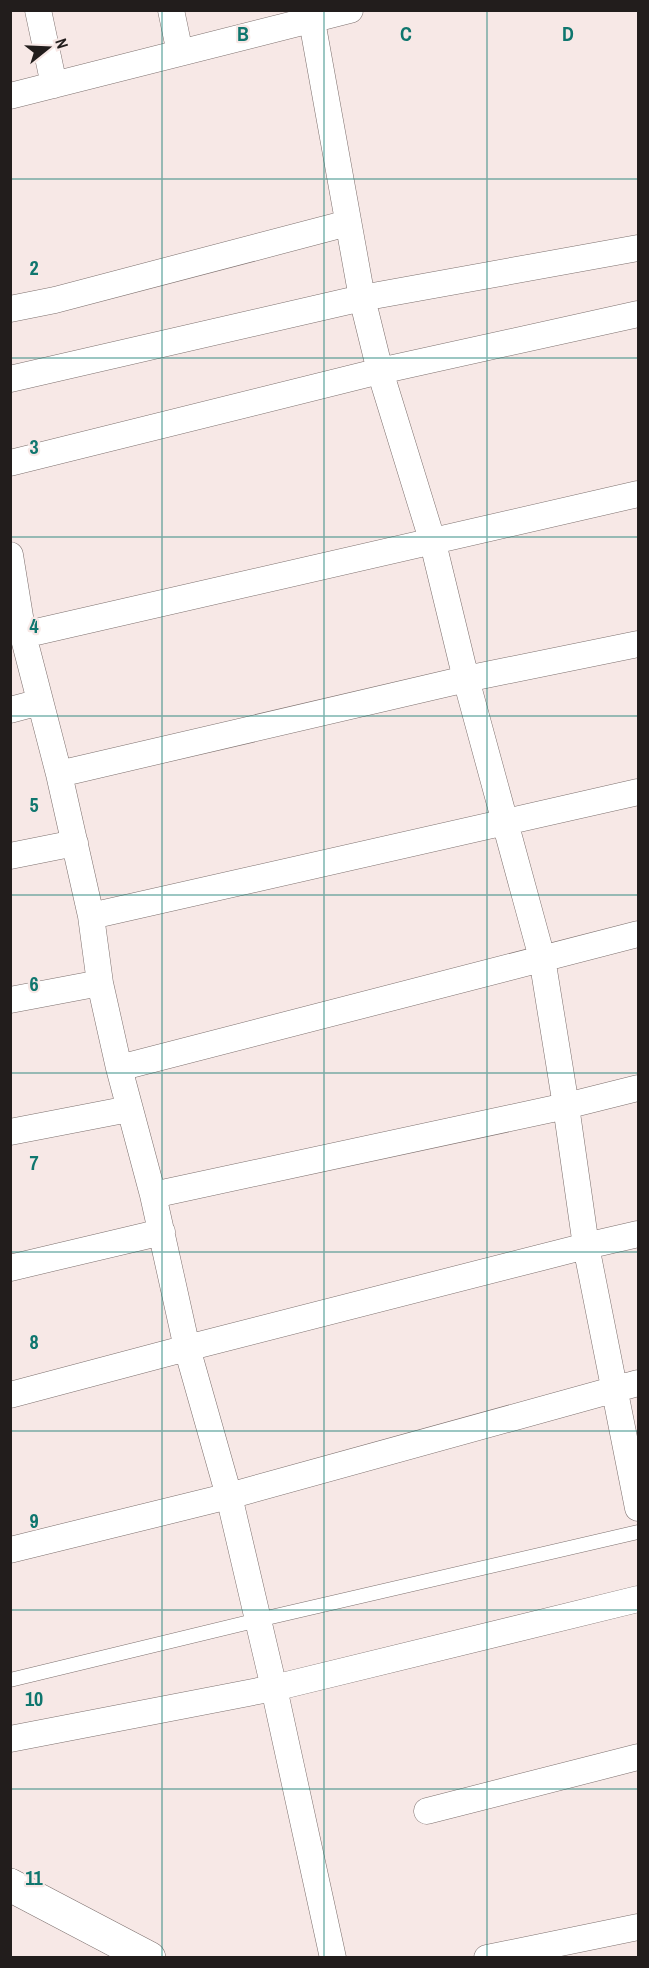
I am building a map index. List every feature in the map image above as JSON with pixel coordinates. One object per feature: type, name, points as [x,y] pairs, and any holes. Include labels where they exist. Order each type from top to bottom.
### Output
[{"type":"street","points":[[38,10],[54,85]]},
{"type":"street","points":[[171,10],[180,53]]},
{"type":"street","points":[[10,96],[180,53],[311,15],[350,10]]},
{"type":"street","points":[[311,15],[362,298],[380,371],[433,543],[466,679],[542,958],[586,1246],[639,1509]]},
{"type":"street","points":[[10,309],[55,300],[348,223]]},
{"type":"street","points":[[10,379],[362,298],[639,248]]},
{"type":"street","points":[[10,463],[380,371],[639,314]]},
{"type":"street","points":[[23,635],[433,543],[639,494]]},
{"type":"street","points":[[10,555],[13,588],[23,635],[59,774],[91,916],[100,983],[119,1068],[162,1232],[187,1348],[228,1496],[258,1620],[333,1958]]},
{"type":"street","points":[[59,774],[466,679],[639,644]]},
{"type":"street","points":[[10,710],[40,702]]},
{"type":"street","points":[[91,916],[639,792]]},
{"type":"street","points":[[10,856],[75,843]]},
{"type":"street","points":[[119,1068],[639,934]]},
{"type":"street","points":[[10,1000],[100,983]]},
{"type":"street","points":[[153,1195],[566,1106],[639,1088]]},
{"type":"street","points":[[10,1132],[129,1109]]},
{"type":"street","points":[[10,1268],[162,1232]]},
{"type":"street","points":[[10,1395],[639,1234]]},
{"type":"street","points":[[10,1550],[228,1496],[613,1388],[639,1383]]},
{"type":"street","points":[[10,1739],[274,1688],[639,1599]]},
{"type":"street","points":[[427,1811],[639,1757]]},
{"type":"street","points":[[10,1885],[149,1958]]},
{"type":"street","points":[[487,1958],[639,1927]]},
{"type":"lane","points":[[10,1680],[639,1532]]}]
